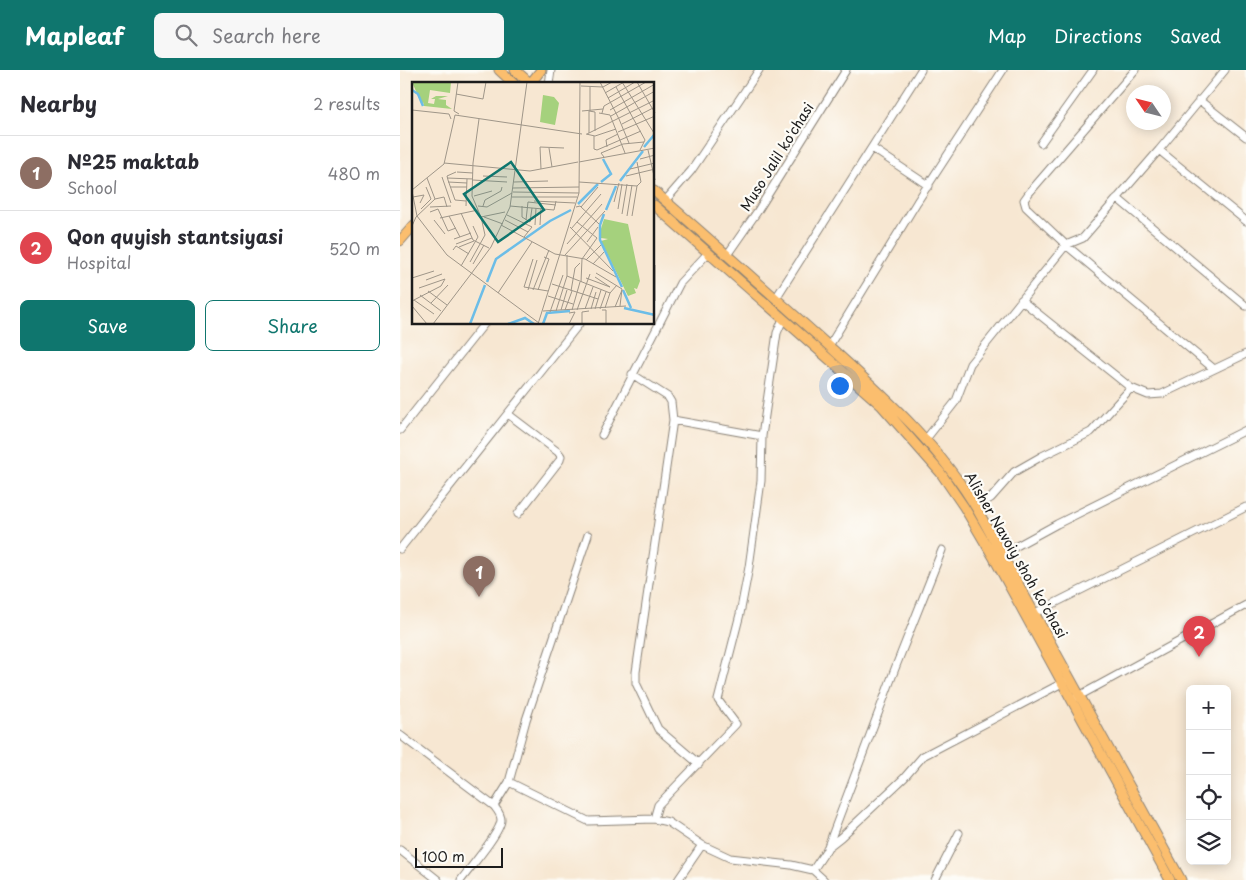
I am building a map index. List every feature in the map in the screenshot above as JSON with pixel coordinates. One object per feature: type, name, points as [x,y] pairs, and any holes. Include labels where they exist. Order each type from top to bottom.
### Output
[{"type":"main road","points":[[499,70],[512,82]]},
{"type":"main road","points":[[515,70],[528,82]]},
{"type":"main road","points":[[532,82],[541,70]]},
{"type":"main road","name":"Alisher Navoiy shoh ko'chasi","points":[[655,192],[882,394],[926,439],[952,471],[976,507],[1035,613],[1066,681]]},
{"type":"main road","name":"Alisher Navoiy shoh ko'chasi","points":[[655,206],[880,405],[940,472],[964,507],[1066,681],[1170,880]]},
{"type":"main road","points":[[400,241],[412,231]]},
{"type":"main road","name":"Alisher Navoiy shoh ko'chasi","points":[[1075,698],[1181,880]]},
{"type":"street","points":[[665,201],[691,171],[758,70]]},
{"type":"street","name":"Muso Jalil ko'chasi","points":[[727,255],[757,212],[846,70]]},
{"type":"street","points":[[776,298],[921,70]]},
{"type":"street","points":[[829,346],[1003,70]]},
{"type":"street","points":[[1041,143],[1093,70]]},
{"type":"street","points":[[1135,70],[1024,200],[1026,206],[1066,245],[1214,369]]},
{"type":"street","points":[[926,439],[956,401],[970,364],[1021,300],[1066,245],[1083,238],[1225,70]]},
{"type":"street","points":[[1200,100],[1246,137]]},
{"type":"street","points":[[872,148],[929,186]]},
{"type":"street","points":[[1159,150],[1246,221]]},
{"type":"street","points":[[1117,198],[1246,306]]},
{"type":"street","points":[[602,435],[680,283],[708,253]]},
{"type":"street","points":[[756,295],[763,287]]},
{"type":"street","points":[[1021,300],[1131,388],[1148,395],[1162,394],[1246,354]]},
{"type":"street","points":[[654,818],[658,805],[736,724],[718,700],[740,614],[749,567],[760,481],[762,436],[777,333],[782,319]]},
{"type":"street","points":[[400,430],[483,325]]},
{"type":"street","points":[[400,549],[578,325]]},
{"type":"street","points":[[632,374],[668,397],[672,402],[673,420],[636,672],[636,683],[658,729],[699,764]]},
{"type":"street","points":[[976,507],[991,498],[1014,472],[1091,432],[1131,388]]},
{"type":"street","points":[[508,414],[561,456],[560,460],[518,514]]},
{"type":"street","points":[[673,420],[762,436]]},
{"type":"street","points":[[1002,554],[1057,524],[1246,430]]},
{"type":"street","points":[[1035,613],[1246,507]]},
{"type":"street","points":[[494,806],[509,782],[526,720],[588,535]]},
{"type":"street","points":[[813,870],[827,848],[942,550]]},
{"type":"street","points":[[1075,698],[1246,605]]},
{"type":"street","points":[[827,848],[904,778],[923,756],[1066,681]]},
{"type":"street","points":[[400,735],[494,806],[499,812],[501,820],[496,832],[461,880]]},
{"type":"street","points":[[509,782],[588,822],[654,818],[668,822],[702,845],[730,858],[813,870],[824,880]]},
{"type":"street","points":[[935,880],[959,833]]},
{"type":"street","points":[[678,880],[702,845]]},
{"type":"street","points":[[400,850],[438,880]]},
{"type":"place","name":"№25 maktab","points":[[479,597]]},
{"type":"place","name":"Qon quyish stantsiyasi","points":[[1199,657]]}]
